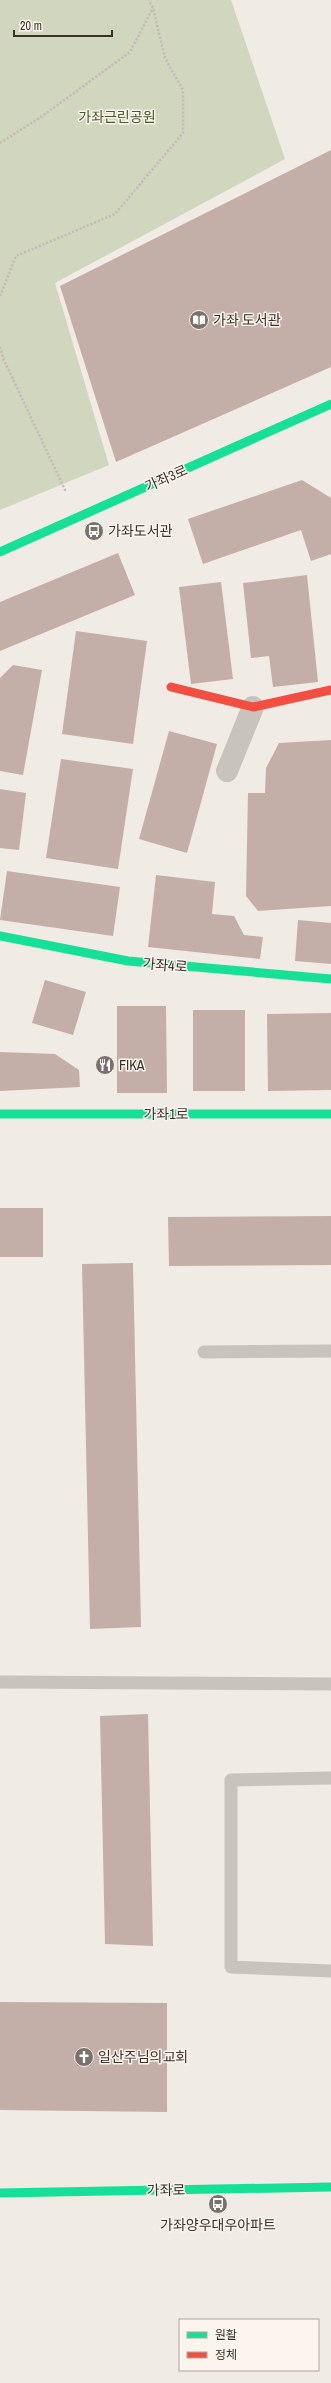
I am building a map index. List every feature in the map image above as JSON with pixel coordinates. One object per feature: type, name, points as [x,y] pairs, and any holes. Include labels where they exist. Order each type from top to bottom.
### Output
[{"type":"street","name":"가좌3로","points":[[0,552],[331,404]]},
{"type":"street","points":[[171,687],[253,707],[331,690]]},
{"type":"street","points":[[227,771],[253,707]]},
{"type":"street","name":"가좌4로","points":[[0,936],[128,961],[331,979]]},
{"type":"street","name":"가좌1로","points":[[0,1114],[331,1114]]},
{"type":"street","name":"가좌로","points":[[0,2193],[331,2187]]},
{"type":"lane","points":[[204,1352],[331,1352]]},
{"type":"lane","points":[[0,1682],[331,1684]]},
{"type":"lane","points":[[331,1778],[231,1780],[231,1967],[331,1971]]},
{"type":"path","points":[[0,296],[16,256],[115,214],[183,133],[183,90],[164,58],[153,8],[149,0]]},
{"type":"path","points":[[0,143],[41,117],[130,52],[153,8]]},
{"type":"path","points":[[0,348],[3,358],[68,495]]},
{"type":"green space","name":"가좌근린공원","points":[[0,0],[231,0],[285,159],[55,283],[109,465],[0,510]]},
{"type":"building","points":[[331,150],[331,367],[116,462],[60,286]]},
{"type":"building","points":[[302,480],[331,498],[331,554],[311,561],[301,530],[203,564],[188,519]]},
{"type":"building","points":[[118,553],[135,595],[0,651],[0,602]]},
{"type":"building","points":[[307,575],[318,682],[273,687],[269,656],[251,658],[243,583]]},
{"type":"building","points":[[221,582],[233,679],[191,684],[179,587]]},
{"type":"building","points":[[76,631],[147,641],[133,744],[62,734]]},
{"type":"building","points":[[13,665],[42,670],[23,775],[0,771],[0,678]]},
{"type":"building","points":[[169,731],[217,744],[187,853],[139,839]]},
{"type":"building","points":[[331,740],[331,906],[258,911],[246,896],[248,793],[265,793],[266,768],[279,743]]},
{"type":"building","points":[[61,759],[133,769],[118,869],[46,858]]},
{"type":"building","points":[[0,789],[26,793],[19,850],[0,848]]},
{"type":"building","points":[[7,871],[120,887],[113,936],[0,920]]},
{"type":"building","points":[[156,875],[215,882],[212,914],[234,916],[244,935],[263,937],[260,959],[148,947]]},
{"type":"building","points":[[298,920],[331,923],[331,964],[295,961]]},
{"type":"building","points":[[45,980],[86,992],[73,1035],[32,1023]]},
{"type":"building","points":[[117,1006],[166,1006],[167,1093],[117,1093]]},
{"type":"building","points":[[193,1010],[245,1010],[245,1091],[193,1091]]},
{"type":"building","points":[[331,1013],[331,1090],[268,1091],[267,1014]]},
{"type":"building","points":[[0,1052],[55,1054],[79,1070],[80,1087],[0,1091]]},
{"type":"building","points":[[0,1208],[43,1208],[43,1257],[0,1257]]},
{"type":"building","points":[[331,1216],[331,1265],[169,1266],[168,1217]]},
{"type":"building","points":[[133,1263],[141,1627],[90,1629],[82,1264]]},
{"type":"building","points":[[148,1714],[153,1946],[105,1944],[100,1716]]},
{"type":"building","name":"일산주님의교회","points":[[0,2002],[167,2003],[167,2112],[0,2110]]},
{"type":"traffic: fast","points":[[0,552],[331,404]]},
{"type":"traffic: fast","points":[[0,936],[128,961],[331,979]]},
{"type":"traffic: fast","points":[[0,1114],[331,1114]]},
{"type":"traffic: fast","points":[[0,2193],[331,2187]]},
{"type":"traffic: jam","points":[[171,687],[253,707],[331,690]]},
{"type":"place","name":"가좌 도서관","points":[[199,320]]},
{"type":"place","name":"가좌도서관","points":[[94,531]]},
{"type":"place","name":"FIKA","points":[[105,1065]]},
{"type":"place","name":"일산주님의교회","points":[[84,2057]]},
{"type":"place","name":"가좌양우대우아파트","points":[[218,2204]]}]
